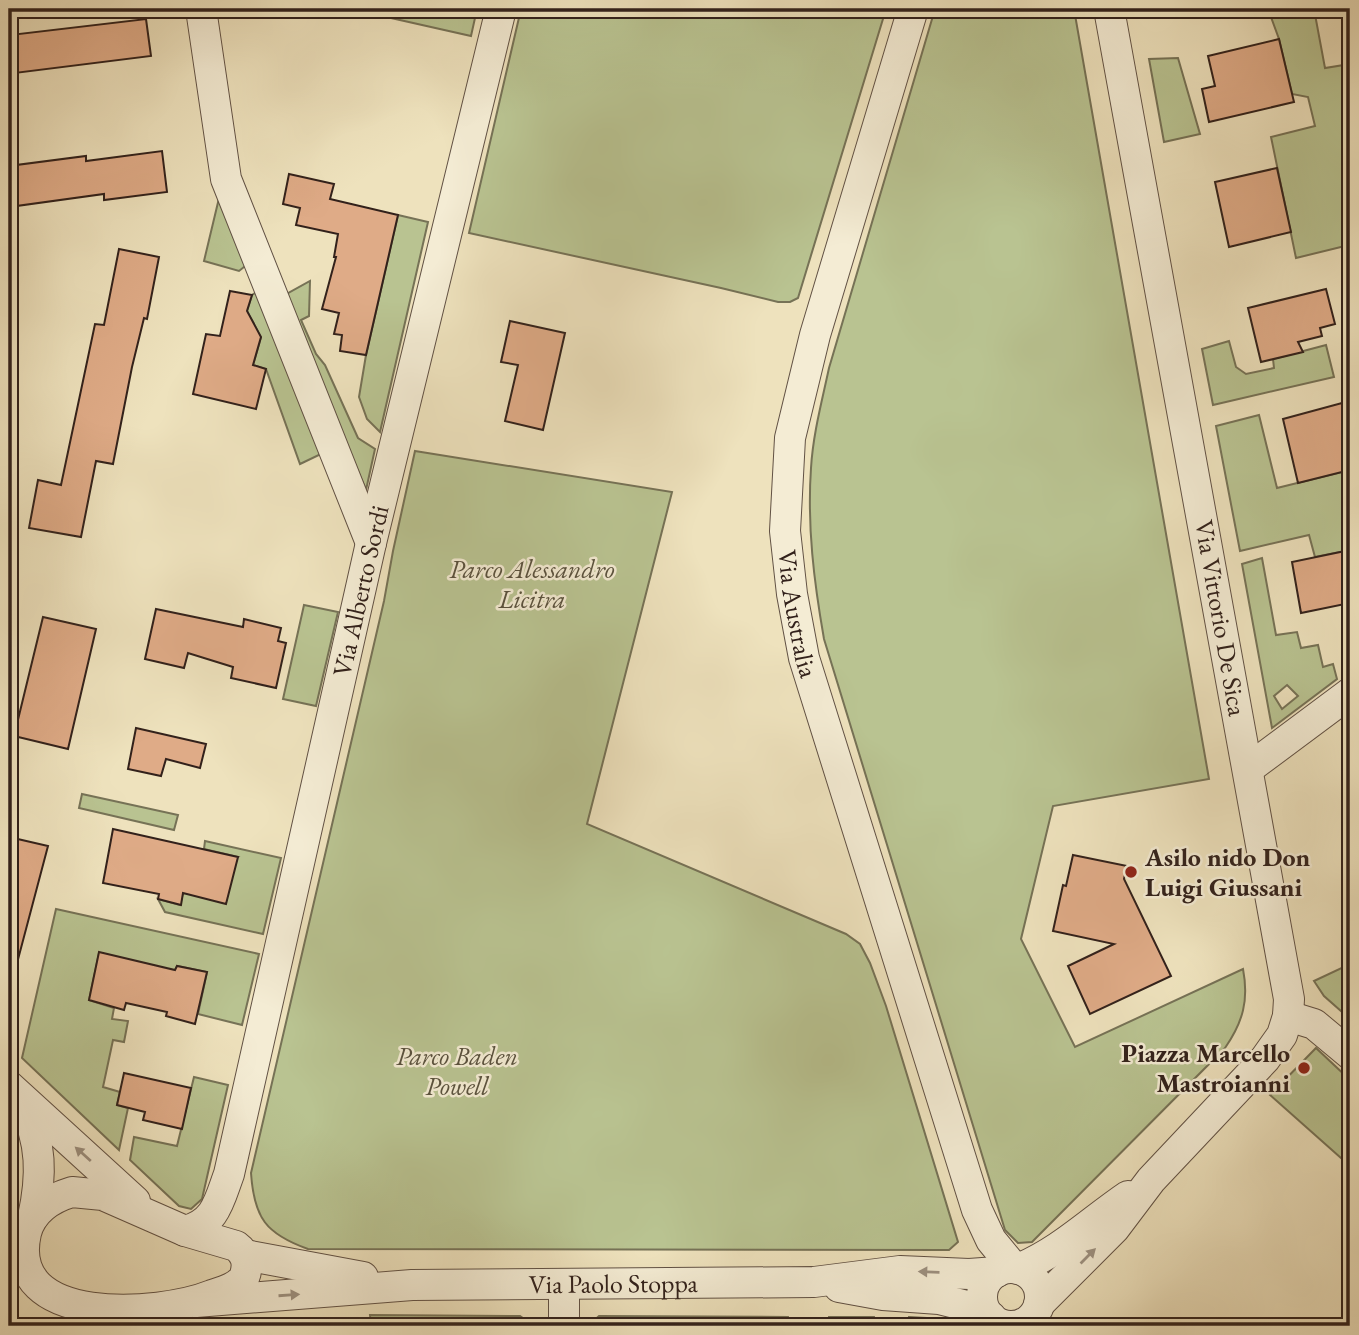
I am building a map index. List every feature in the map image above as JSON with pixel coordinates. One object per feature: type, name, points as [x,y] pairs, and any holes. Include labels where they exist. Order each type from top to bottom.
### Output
[{"type":"street","points":[[201,9],[226,179],[371,543]]},
{"type":"street","name":"Via Alberto Sordi","points":[[185,1231],[206,1222],[215,1210],[229,1174],[371,543],[501,9]]},
{"type":"street","name":"Via Australia","points":[[914,9],[815,334],[790,438],[785,531],[792,594],[804,658],[977,1210],[991,1240],[999,1273]]},
{"type":"street","name":"Via Vittorio De Sica","points":[[1109,9],[1289,999],[1288,1016],[1282,1035],[1265,1059],[1151,1180]]},
{"type":"street","points":[[1248,769],[1350,693]]},
{"type":"street","points":[[1288,1016],[1314,1024],[1350,1054]]},
{"type":"street","points":[[13,1090],[152,1216]]},
{"type":"street","points":[[13,1090],[33,1124],[38,1142],[40,1171],[32,1220],[24,1247],[26,1262],[32,1276],[62,1308]]},
{"type":"street","name":"Via Alberto Sordi","points":[[229,1174],[234,1220],[244,1253]]},
{"type":"street","points":[[996,1322],[985,1308],[982,1297],[999,1273],[1051,1254],[1151,1180]]},
{"type":"street","points":[[814,1282],[883,1295],[939,1298],[967,1306],[996,1322],[1015,1325],[1039,1313],[1114,1229],[1151,1180]]},
{"type":"street","name":"Via Paolo Stoppa","points":[[9,1245],[44,1205],[58,1196],[72,1192],[103,1195],[185,1231],[231,1244],[244,1253],[294,1265],[412,1286]]},
{"type":"street","points":[[109,1326],[183,1304],[241,1282],[247,1272],[244,1253]]},
{"type":"street","points":[[814,1282],[900,1270],[1029,1274],[1040,1293],[1039,1313]]},
{"type":"street","points":[[9,1282],[62,1308],[130,1311],[183,1304]]},
{"type":"street","name":"Via Paolo Stoppa","points":[[183,1304],[412,1286],[814,1282]]},
{"type":"street","points":[[564,1284],[564,1326]]},
{"type":"green space","points":[[351,9],[477,9],[471,36]]},
{"type":"green space","points":[[521,9],[886,9],[798,298],[790,302],[778,302],[469,233]]},
{"type":"green space","points":[[935,9],[1074,9],[1209,779],[1053,806],[1021,939],[1075,1047],[1243,969],[1245,980],[1243,1010],[1225,1048],[1032,1242],[1018,1243],[1005,1230],[824,639],[812,554],[812,455],[829,368]]},
{"type":"green space","points":[[1268,9],[1314,9],[1325,68],[1350,64],[1350,270],[1345,246],[1296,258],[1271,137],[1315,126],[1308,97],[1292,94],[1279,39]]},
{"type":"green space","points":[[1178,58],[1200,134],[1164,142],[1149,59]]},
{"type":"green space","points":[[220,194],[249,263],[239,271],[204,261]]},
{"type":"green space","points":[[398,215],[428,222],[380,432],[367,419],[359,397]]},
{"type":"green space","points":[[310,281],[309,316],[301,320],[358,438],[375,449],[366,490],[283,296]]},
{"type":"green space","points":[[261,289],[321,454],[300,464],[266,369],[253,365],[261,337],[247,311],[252,295]]},
{"type":"green space","points":[[1229,341],[1236,367],[1246,374],[1274,368],[1273,359],[1326,345],[1334,377],[1213,405],[1202,349]]},
{"type":"green space","points":[[1259,415],[1277,488],[1350,470],[1350,550],[1315,557],[1309,535],[1240,551],[1216,426]]},
{"type":"green space","points":[[415,451],[672,492],[587,824],[846,934],[860,944],[886,1006],[958,1242],[949,1250],[308,1249],[282,1237],[265,1222],[255,1202],[251,1173],[384,601]]},
{"type":"green space","points":[[1262,558],[1276,635],[1297,632],[1301,648],[1318,645],[1323,667],[1333,664],[1337,679],[1272,728],[1242,564]],"holes":[[[1287,685],[1298,696],[1282,709],[1274,696]]]},
{"type":"green space","points":[[304,605],[338,612],[316,706],[283,699]]},
{"type":"green space","points":[[82,794],[178,815],[174,830],[79,808]]},
{"type":"green space","points":[[205,841],[281,858],[263,934],[165,912],[158,899],[180,905],[183,893],[238,857],[204,849]]},
{"type":"green space","points":[[56,909],[259,954],[242,1025],[198,1014],[207,972],[177,966],[174,975],[99,953],[89,1000],[114,1008],[112,1019],[128,1021],[124,1042],[113,1040],[103,1087],[120,1092],[117,1105],[128,1108],[119,1150],[22,1058]]},
{"type":"green space","points":[[1350,964],[1350,1019],[1324,996],[1314,981]]},
{"type":"green space","points":[[1316,1048],[1350,1080],[1350,1166],[1270,1095]]},
{"type":"green space","points":[[194,1077],[228,1085],[202,1199],[191,1209],[179,1206],[130,1160],[134,1137],[177,1146]]},
{"type":"green space","points":[[370,1315],[520,1316],[534,1326],[371,1326]]},
{"type":"green space","points":[[599,1316],[788,1317],[790,1326],[588,1326]]},
{"type":"green space","points":[[829,1317],[874,1317],[876,1326],[828,1326]]},
{"type":"green space","points":[[909,1317],[945,1319],[962,1326],[908,1326]]},
{"type":"building","points":[[146,19],[151,56],[15,73],[10,35]]},
{"type":"building","points":[[1279,39],[1294,102],[1209,122],[1202,89],[1215,86],[1208,56]]},
{"type":"building","points":[[162,151],[167,192],[104,200],[104,194],[9,207],[9,166],[86,156],[86,161]]},
{"type":"building","points":[[1277,168],[1291,232],[1229,247],[1215,182]]},
{"type":"building","points":[[289,174],[334,184],[330,199],[398,215],[366,355],[340,351],[342,335],[334,334],[339,313],[322,309],[336,257],[338,234],[296,225],[300,208],[283,204]]},
{"type":"building","points":[[119,249],[159,257],[147,319],[144,318],[132,367],[113,464],[96,461],[81,537],[29,528],[38,480],[61,485],[95,324],[104,325]]},
{"type":"building","points":[[1326,289],[1335,324],[1320,328],[1322,336],[1298,342],[1303,352],[1261,362],[1248,308]]},
{"type":"building","points":[[230,291],[252,295],[247,311],[261,337],[253,365],[266,369],[256,409],[193,394],[206,334],[220,336]]},
{"type":"building","points":[[510,321],[565,333],[543,430],[505,421],[518,365],[501,362]]},
{"type":"building","points":[[1342,403],[1350,442],[1350,470],[1298,483],[1283,419]]},
{"type":"building","points":[[1350,550],[1350,603],[1301,613],[1292,562]]},
{"type":"building","points":[[156,609],[243,627],[244,619],[281,628],[278,641],[286,643],[276,688],[231,678],[233,667],[188,653],[184,668],[145,659]]},
{"type":"building","points":[[43,617],[96,629],[68,749],[14,736]]},
{"type":"building","points":[[136,728],[206,744],[200,768],[166,759],[161,776],[128,769]]},
{"type":"building","points":[[113,829],[238,857],[226,904],[183,893],[181,905],[158,899],[159,894],[103,883]]},
{"type":"building","points":[[9,837],[48,846],[16,967],[9,966]]},
{"type":"building","points":[[1073,855],[1127,866],[1124,879],[1171,976],[1090,1014],[1068,966],[1114,944],[1053,931]]},
{"type":"building","points":[[99,952],[175,970],[177,966],[207,972],[195,1024],[166,1016],[167,1012],[126,1003],[124,1010],[89,1000]]},
{"type":"building","points":[[124,1073],[191,1088],[182,1129],[143,1120],[145,1112],[117,1105]]},
{"type":"place","name":"Asilo nido Don Luigi Giussani","points":[[1131,872]]},
{"type":"place","name":"Piazza Marcello Mastroianni","points":[[1304,1068]]},
{"type":"park label","name":"Parco Alessandro Licitra","points":[[532,584]]},
{"type":"park label","name":"Parco Baden Powell","points":[[457,1071]]}]
